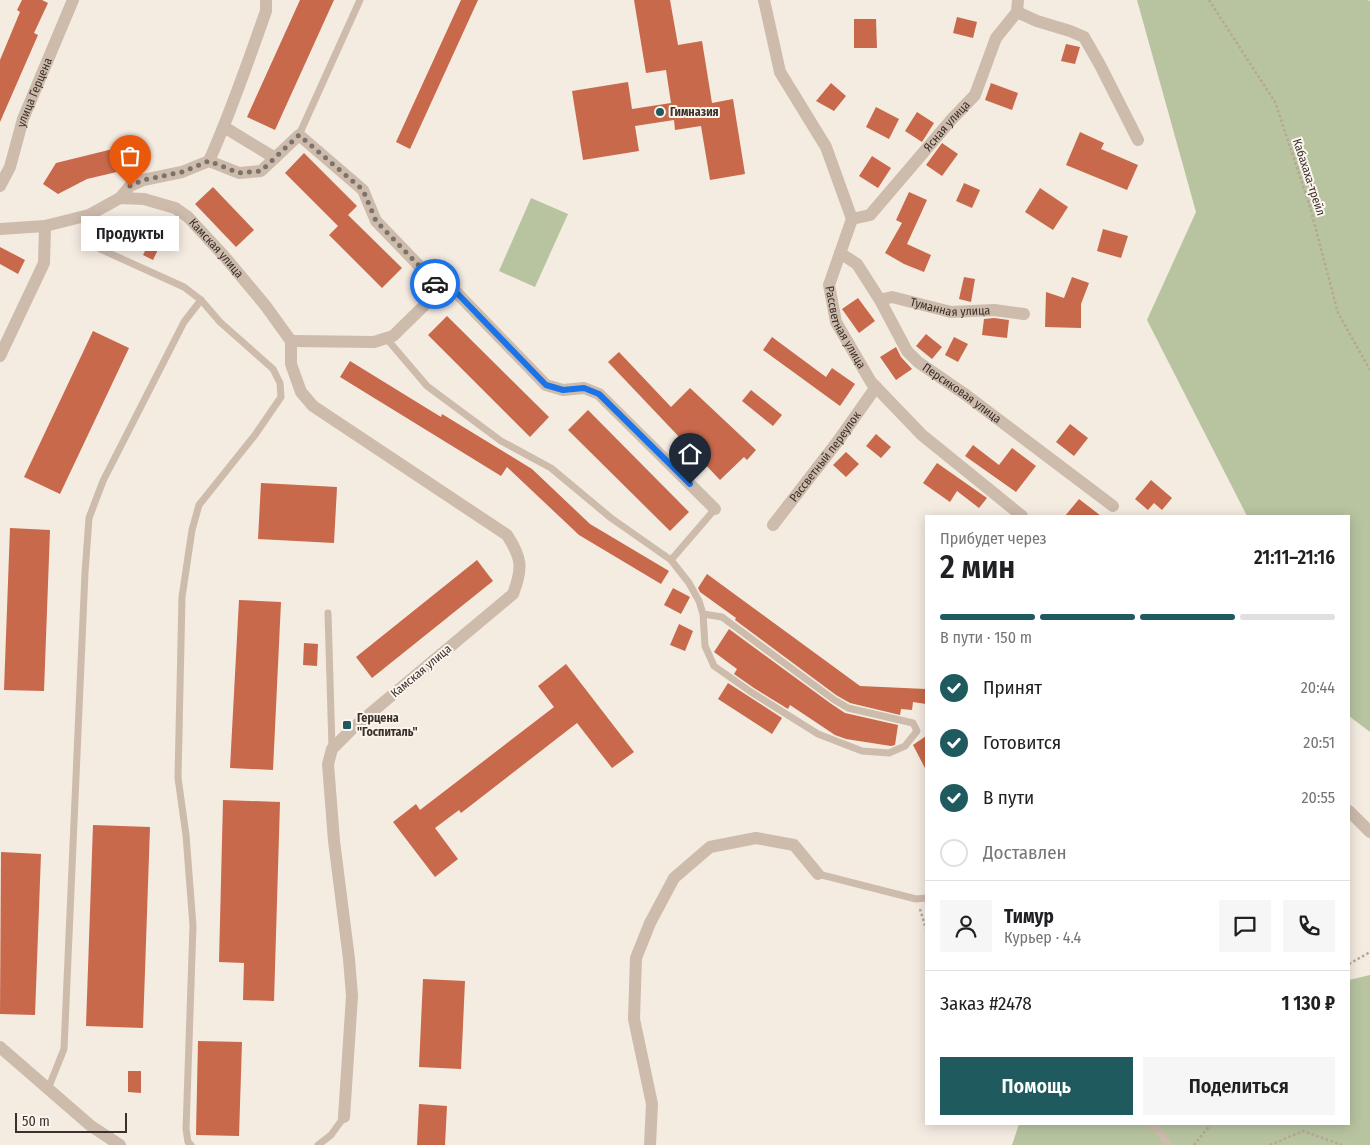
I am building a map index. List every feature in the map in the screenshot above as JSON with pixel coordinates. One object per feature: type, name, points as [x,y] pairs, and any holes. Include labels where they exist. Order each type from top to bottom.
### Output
[{"type":"street","name":"улица Герцена","points":[[0,186],[10,167],[23,119],[73,0]]},
{"type":"street","points":[[209,161],[224,127],[266,11],[266,0]]},
{"type":"street","points":[[764,0],[780,72],[826,147],[852,219]]},
{"type":"street","name":"Ясная улица","points":[[852,219],[870,215],[952,119],[975,95],[996,38],[1018,6],[1037,21],[1084,37],[1138,140]]},
{"type":"street","points":[[224,127],[275,158]]},
{"type":"street","points":[[0,230],[45,226],[89,215],[120,198],[130,186],[143,180],[182,172],[209,161],[239,173],[261,171],[299,135],[363,190],[376,221],[431,278],[439,290]]},
{"type":"street","name":"Камская улица","points":[[120,198],[144,199],[175,208],[188,217],[265,305],[291,341],[291,364],[301,392],[313,406],[506,535],[516,549],[520,576],[513,594],[354,727],[332,749]]},
{"type":"street","name":"Рассветная улица","points":[[852,219],[829,285],[836,322],[876,387],[922,435],[1021,515]]},
{"type":"street","points":[[0,356],[44,263],[45,226]]},
{"type":"street","name":"Персиковая улица","points":[[840,253],[858,264],[880,300],[907,351],[918,362],[966,395],[1113,506]]},
{"type":"street","points":[[291,341],[374,342],[393,336],[439,290],[455,291],[546,385],[563,390],[584,388],[599,394],[715,509]]},
{"type":"street","name":"Туманная улица","points":[[880,300],[892,297],[951,312],[994,310],[1024,314]]},
{"type":"street","name":"Рассветный переулок","points":[[773,525],[838,441],[876,387]]},
{"type":"street","points":[[332,749],[328,764],[328,774],[334,842],[350,959],[352,996],[344,1117]]},
{"type":"street","points":[[1350,811],[1370,832]]},
{"type":"street","points":[[650,1145],[652,1104],[634,1019],[636,958],[650,923],[674,878],[710,847],[756,838],[794,845],[818,874]]},
{"type":"street","points":[[0,1047],[91,1126],[120,1145]]},
{"type":"lane","points":[[299,135],[360,0]]},
{"type":"lane","points":[[82,217],[100,249],[184,287],[201,300],[220,322],[274,369],[280,383],[281,397],[255,435],[199,505],[192,530],[182,597],[178,778],[186,835],[193,926],[186,1129],[188,1142],[191,1145]]},
{"type":"lane","points":[[48,1089],[64,1049],[89,518],[103,481],[180,331],[201,300]]},
{"type":"lane","points":[[386,338],[427,386],[501,441],[551,468],[611,518],[671,560],[689,583],[699,601],[703,614],[705,646],[714,666],[751,692],[818,734],[862,751],[889,753],[905,746],[917,731],[913,723],[848,708],[722,617],[703,614]]},
{"type":"lane","points":[[671,560],[715,509]]},
{"type":"lane","points":[[328,612],[332,749]]},
{"type":"lane","points":[[818,874],[916,899],[925,898]]},
{"type":"lane","points":[[318,1145],[331,1135],[344,1117]]},
{"type":"lane","points":[[1150,1125],[1158,1130],[1168,1145]]},
{"type":"path","name":"Кабахаха-трейл","points":[[1209,0],[1276,102],[1310,207],[1338,313],[1370,370]]},
{"type":"path","points":[[916,899],[925,926]]},
{"type":"path","points":[[1350,963],[1370,952]]},
{"type":"path","points":[[1194,1145],[1210,1125]]},
{"type":"path","points":[[1270,1145],[1303,1131],[1342,1145]]},
{"type":"green space","points":[[1137,0],[1370,1],[1370,732],[1350,717],[1350,515],[1246,515],[1147,320],[1196,212]]},
{"type":"green space","points":[[531,198],[568,214],[535,287],[499,271]]},
{"type":"green space","points":[[1370,975],[1370,1145],[1012,1145],[1019,1125],[1350,1125],[1350,980]]},
{"type":"building","points":[[22,0],[42,0],[48,3],[34,33],[38,35],[0,122],[0,60],[20,12],[17,10]]},
{"type":"building","points":[[300,0],[334,0],[275,130],[247,117]]},
{"type":"building","points":[[461,0],[478,0],[410,149],[396,142]]},
{"type":"building","points":[[634,0],[670,0],[678,45],[702,41],[712,103],[733,99],[745,174],[710,180],[701,126],[675,130],[674,120],[635,126],[639,151],[583,160],[572,91],[628,82],[632,109],[671,103],[666,70],[646,73]]},
{"type":"building","points":[[957,17],[977,22],[973,38],[953,33]]},
{"type":"building","points":[[854,19],[876,19],[877,48],[854,48]]},
{"type":"building","points":[[1066,44],[1080,47],[1075,64],[1061,61]]},
{"type":"building","points":[[831,83],[846,96],[834,111],[816,101]]},
{"type":"building","points":[[991,83],[1018,93],[1012,110],[985,100]]},
{"type":"building","points":[[876,107],[899,119],[889,139],[866,127]]},
{"type":"building","points":[[917,112],[934,123],[922,142],[905,131]]},
{"type":"building","points":[[1080,132],[1104,143],[1101,149],[1138,165],[1127,190],[1066,165]]},
{"type":"building","points":[[942,143],[958,154],[942,176],[926,165]]},
{"type":"building","points":[[133,144],[138,167],[87,179],[58,194],[43,184],[56,163]]},
{"type":"building","points":[[304,153],[357,206],[348,215],[402,268],[382,288],[329,235],[338,226],[285,173]]},
{"type":"building","points":[[872,156],[891,168],[878,188],[859,176]]},
{"type":"building","points":[[964,183],[980,190],[972,208],[956,201]]},
{"type":"building","points":[[213,187],[254,230],[236,247],[195,204]]},
{"type":"building","points":[[1040,188],[1068,207],[1053,230],[1025,212]]},
{"type":"building","points":[[909,192],[927,200],[907,244],[931,255],[924,272],[904,264],[885,253],[902,223],[896,220]]},
{"type":"building","points":[[158,224],[168,229],[153,260],[143,255]]},
{"type":"building","points":[[1103,229],[1128,236],[1121,258],[1097,251]]},
{"type":"building","points":[[0,247],[25,260],[18,274],[0,264]]},
{"type":"building","points":[[964,277],[975,279],[971,302],[959,299]]},
{"type":"building","points":[[1072,277],[1089,283],[1081,304],[1081,328],[1045,327],[1046,292],[1064,298]]},
{"type":"building","points":[[858,298],[875,321],[859,333],[842,309]]},
{"type":"building","points":[[447,316],[549,417],[530,437],[428,335]]},
{"type":"building","points":[[984,319],[1009,320],[1007,338],[982,335]]},
{"type":"building","points":[[93,331],[129,348],[60,494],[24,477]]},
{"type":"building","points":[[926,334],[942,347],[932,359],[916,346]]},
{"type":"building","points":[[772,337],[826,377],[832,368],[855,384],[840,406],[763,350]]},
{"type":"building","points":[[954,337],[968,344],[958,362],[945,355]]},
{"type":"building","points":[[896,347],[901,357],[912,369],[896,380],[880,357]]},
{"type":"building","points":[[619,352],[671,407],[690,388],[756,450],[747,460],[744,457],[720,480],[608,362]]},
{"type":"building","points":[[350,361],[441,417],[442,414],[532,469],[590,524],[669,571],[661,584],[579,535],[507,467],[501,476],[340,377]]},
{"type":"building","points":[[751,390],[782,415],[773,426],[742,401]]},
{"type":"building","points":[[588,410],[689,512],[670,531],[568,430]]},
{"type":"building","points":[[1070,424],[1088,438],[1074,456],[1056,442]]},
{"type":"building","points":[[876,434],[891,447],[881,458],[866,446]]},
{"type":"building","points":[[973,445],[999,465],[1012,448],[1036,466],[1016,492],[965,456]]},
{"type":"building","points":[[846,452],[859,464],[846,477],[833,465]]},
{"type":"building","points":[[937,463],[987,498],[979,508],[957,491],[950,502],[923,483]]},
{"type":"building","points":[[1151,480],[1172,498],[1162,510],[1154,503],[1148,510],[1135,499]]},
{"type":"building","points":[[261,483],[337,487],[334,543],[258,539]]},
{"type":"building","points":[[1079,499],[1100,515],[1066,515]]},
{"type":"building","points":[[10,528],[50,530],[44,691],[4,690]]},
{"type":"building","points":[[477,560],[493,581],[372,678],[356,657]]},
{"type":"building","points":[[707,574],[860,686],[925,689],[925,704],[913,702],[912,710],[901,709],[900,715],[850,703],[836,695],[735,620],[736,618],[700,592],[698,588]]},
{"type":"building","points":[[673,588],[690,597],[681,614],[664,605]]},
{"type":"building","points":[[239,600],[281,602],[273,770],[230,768]]},
{"type":"building","points":[[679,624],[693,631],[685,651],[670,645]]},
{"type":"building","points":[[729,629],[845,713],[898,725],[895,745],[846,739],[835,735],[790,705],[788,709],[754,688],[734,674],[737,669],[714,652]]},
{"type":"building","points":[[304,643],[318,644],[317,666],[303,665]]},
{"type":"building","points":[[566,664],[634,752],[612,768],[577,723],[461,813],[459,810],[435,828],[458,859],[435,877],[393,822],[416,804],[420,810],[554,707],[538,686]]},
{"type":"building","points":[[728,683],[782,718],[772,734],[718,699]]},
{"type":"building","points":[[925,737],[925,768],[913,745]]},
{"type":"building","points":[[223,800],[280,802],[274,1001],[243,1000],[244,963],[219,962]]},
{"type":"building","points":[[93,825],[150,827],[143,1028],[86,1026]]},
{"type":"building","points":[[1,852],[41,854],[35,1015],[0,1014]]},
{"type":"building","points":[[423,979],[465,981],[461,1069],[419,1067]]},
{"type":"building","points":[[198,1041],[242,1042],[239,1136],[196,1135]]},
{"type":"building","points":[[128,1071],[141,1071],[141,1093],[128,1092]]},
{"type":"building","points":[[419,1104],[447,1106],[445,1145],[417,1145]]},
{"type":"way so far","points":[[130,186],[143,180],[194,169],[209,161],[239,173],[261,171],[299,135],[363,190],[376,221],[435,284]]},
{"type":"place","name":"Гимназия","points":[[660,112]]},
{"type":"place","name":"Продукты","points":[[130,186]]},
{"type":"place","name":"Герцена \"Госпиталь\"","points":[[347,725]]},
{"type":"route","points":[[435,284],[439,290],[455,291],[546,385],[563,390],[584,388],[599,394],[690,484]]}]
